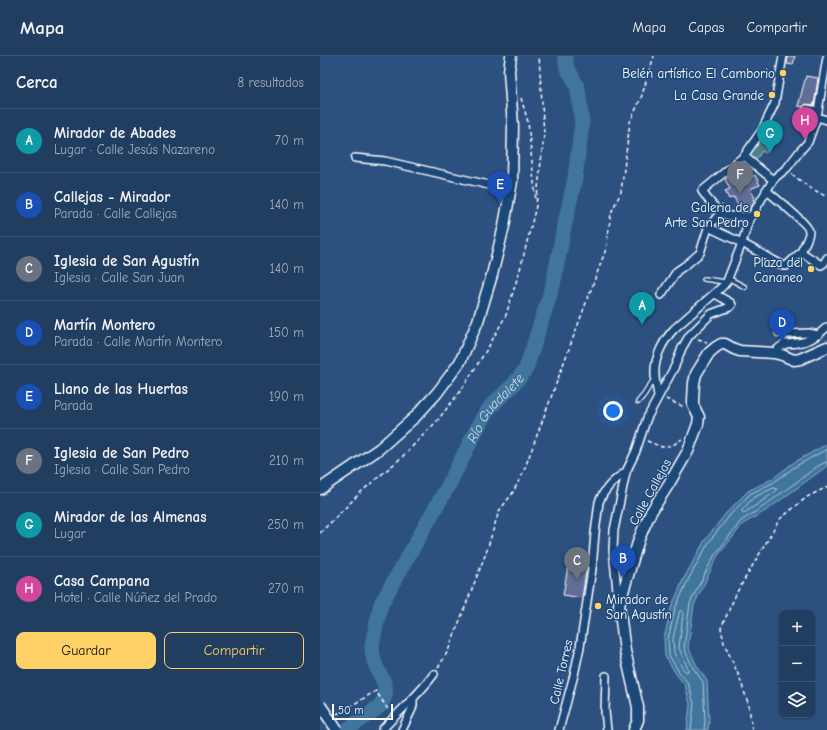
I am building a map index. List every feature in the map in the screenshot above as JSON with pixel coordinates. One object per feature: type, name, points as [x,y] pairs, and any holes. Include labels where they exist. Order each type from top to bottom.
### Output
[{"type":"street","points":[[320,490],[379,449],[415,417],[437,393],[460,362],[478,321],[492,275],[504,226],[512,181],[513,126],[509,71],[511,56]]},
{"type":"street","points":[[751,216],[724,215],[714,206],[702,191],[744,156],[762,130],[774,108],[783,56]]},
{"type":"street","points":[[658,396],[655,368],[657,358],[667,337],[691,314],[721,289],[727,280],[742,243],[747,224],[766,190],[773,180],[786,169],[808,142],[818,114],[827,58]]},
{"type":"street","points":[[807,109],[827,120]]},
{"type":"street","points":[[744,156],[773,180]]},
{"type":"street","points":[[355,158],[385,161],[489,186],[510,193]]},
{"type":"street","points":[[708,228],[742,243],[785,266],[801,252],[809,233],[809,229],[795,214],[766,190]]},
{"type":"street","points":[[661,296],[677,271],[700,253],[708,228],[720,212]]},
{"type":"street","points":[[801,252],[821,265],[827,258]]},
{"type":"street","points":[[619,605],[613,538],[626,472],[636,451],[647,418],[675,366],[682,348],[689,336],[708,317],[715,312],[732,305],[715,294]]},
{"type":"street","points":[[774,353],[785,344],[807,341],[818,335],[827,327]]},
{"type":"street","points":[[779,333],[809,333],[818,335]]},
{"type":"street","points":[[719,344],[724,344],[744,352],[774,353],[797,360],[827,347]]},
{"type":"street","name":"Calle Callejas","points":[[633,729],[638,720],[638,707],[627,661],[619,605],[644,527],[651,512],[684,458],[698,424],[698,414],[693,405],[695,378],[707,355],[719,344]]},
{"type":"street","name":"Calle Torres","points":[[559,730],[574,675],[584,620],[592,569],[600,498],[610,484],[626,472]]},
{"type":"street","points":[[382,730],[413,700],[434,674]]},
{"type":"street","points":[[606,676],[605,711],[607,730]]},
{"type":"street","points":[[402,730],[412,708],[413,700]]},
{"type":"street","points":[[320,705],[337,730]]},
{"type":"lane","points":[[704,279],[727,280],[745,287]]},
{"type":"lane","points":[[638,402],[648,390],[655,378]]},
{"type":"path","points":[[434,674],[448,651],[486,553],[499,511],[512,494],[523,473],[606,249],[612,212],[621,192],[630,122],[641,98],[654,56]]},
{"type":"path","points":[[519,94],[528,122],[536,206]]},
{"type":"path","points":[[786,169],[807,186],[827,197]]},
{"type":"path","points":[[689,336],[719,344]]},
{"type":"path","points":[[658,396],[686,408],[693,405]]},
{"type":"path","points":[[640,438],[662,447],[673,445],[683,439],[692,441]]},
{"type":"path","points":[[752,730],[749,706],[739,676],[724,643],[721,628],[737,592],[780,519],[807,497],[827,487]]},
{"type":"path","points":[[332,716],[376,691],[387,709]]},
{"type":"green space","points":[[762,135],[773,143],[766,153],[762,151],[755,161],[748,155]]},
{"type":"water","points":[[827,444],[827,466],[767,510],[743,524],[717,557],[694,605],[688,647],[697,666],[707,681],[708,730],[687,730],[690,704],[685,685],[665,656],[664,639],[671,608],[684,578],[705,540],[727,512],[748,491],[772,479],[793,463]]},
{"type":"building","points":[[788,56],[795,56],[793,65],[787,64]]},
{"type":"building","points":[[806,76],[818,78],[814,105],[806,104],[803,107],[798,106]]},
{"type":"building","points":[[742,171],[746,179],[755,175],[760,185],[750,189],[755,198],[753,199],[754,202],[749,211],[744,211],[740,205],[738,206],[734,197],[729,199],[725,191],[730,189],[725,179]]},
{"type":"building","points":[[569,561],[587,564],[582,598],[563,595]]},
{"type":"waterway","name":"Río Guadalete","points":[[347,730],[380,706],[384,699],[386,689],[385,684],[375,664],[372,647],[381,604],[448,486],[482,419],[491,406],[514,384],[526,369],[553,285],[575,178],[582,123],[578,89],[567,68],[565,56]]},
{"type":"place","name":"Belén artístico El Camborio","points":[[783,73]]},
{"type":"place","name":"La Casa Grande","points":[[772,95]]},
{"type":"place","name":"Casa Campana","points":[[805,140]]},
{"type":"place","name":"Mirador de las Almenas","points":[[770,153]]},
{"type":"place","name":"Iglesia de San Pedro","points":[[740,194]]},
{"type":"place","name":"Llano de las Huertas","points":[[500,204]]},
{"type":"place","name":"Galeria de Arte San Pedro","points":[[757,214]]},
{"type":"place","name":"Plaza del Cananeo","points":[[811,269]]},
{"type":"place","name":"Mirador de Abades","points":[[642,325]]},
{"type":"place","name":"Martín Montero","points":[[782,342]]},
{"type":"place","name":"Callejas - Mirador","points":[[623,578]]},
{"type":"place","name":"Iglesia de San Agustín","points":[[577,580]]},
{"type":"place","name":"Mirador de San Agustín","points":[[598,606]]}]
